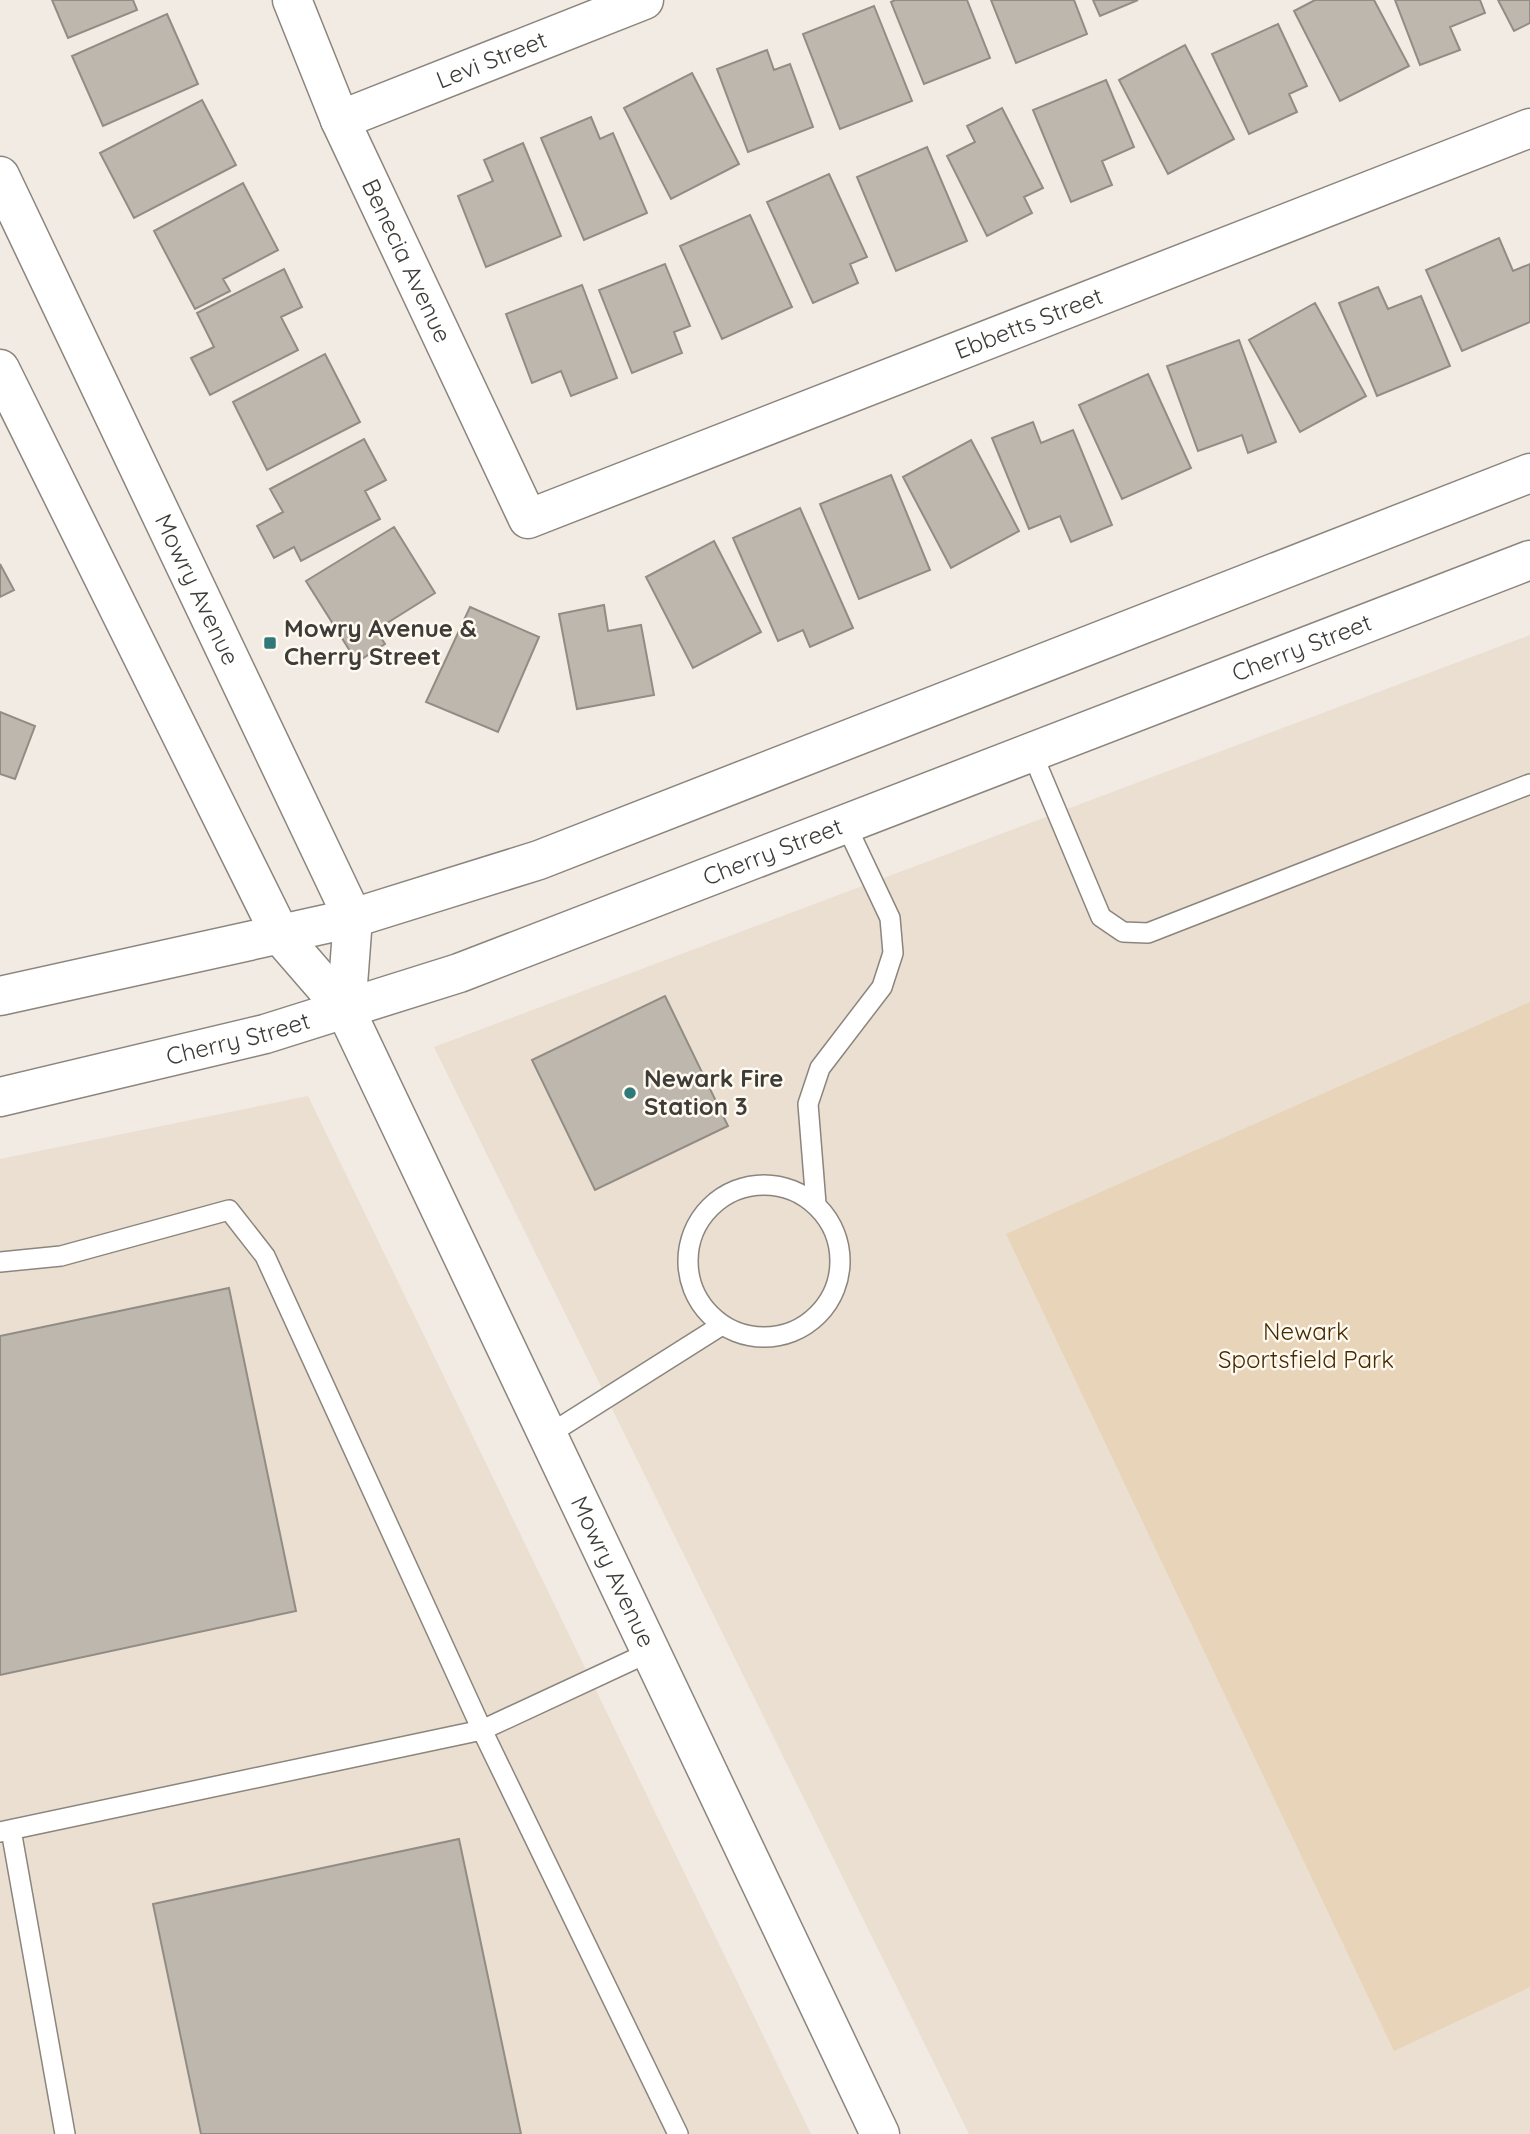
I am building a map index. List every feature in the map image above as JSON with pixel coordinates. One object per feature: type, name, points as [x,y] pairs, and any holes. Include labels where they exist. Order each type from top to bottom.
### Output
[{"type":"main road","name":"Benecia Avenue","points":[[292,0],[340,120],[528,519]]},
{"type":"main road","name":"Levi Street","points":[[340,120],[644,0]]},
{"type":"main road","name":"Ebbetts Street","points":[[528,519],[1530,128]]},
{"type":"main road","name":"Mowry Avenue","points":[[0,176],[353,918],[346,1011]]},
{"type":"main road","name":"Mowry Avenue","points":[[0,369],[281,936],[346,1011],[880,2134]]},
{"type":"main road","points":[[0,996],[353,918],[539,860],[1530,473]]},
{"type":"main road","name":"Cherry Street","points":[[0,1097],[265,1034],[346,1011],[569,932],[1530,560]]},
{"type":"lane","points":[[1032,753],[1101,917],[1122,932],[1148,933],[1530,784]]},
{"type":"lane","points":[[816,1204],[808,1104],[820,1068],[882,987],[893,953],[890,918],[846,825]]},
{"type":"lane","points":[[770,1184],[794,1191],[816,1204],[831,1224],[839,1248],[839,1273],[831,1297],[816,1317],[794,1330],[770,1337],[745,1335],[722,1325],[704,1308],[691,1287],[687,1262],[689,1249],[691,1237],[703,1214],[721,1197],[745,1187],[770,1184]]},
{"type":"lane","points":[[0,1262],[61,1255],[229,1210],[265,1256],[482,1730],[678,2134]]},
{"type":"lane","points":[[548,1435],[722,1325]]},
{"type":"lane","points":[[65,2134],[5,1831],[482,1730],[652,1651]]},
{"type":"shaded area","points":[[1530,635],[1530,2134],[969,2134],[434,1047]]},
{"type":"shaded area","points":[[308,1096],[811,2134],[0,2134],[0,1159]]},
{"type":"green space","name":"Newark Sportsfield Park","points":[[1530,1002],[1530,1987],[1394,2051],[1006,1234]]},
{"type":"building","points":[[52,0],[133,0],[137,10],[68,38]]},
{"type":"building","points":[[967,0],[990,58],[924,84],[891,2]]},
{"type":"building","points":[[991,0],[1074,0],[1087,34],[1016,63]]},
{"type":"building","points":[[1093,0],[1138,0],[1100,16]]},
{"type":"building","points":[[1315,0],[1374,0],[1409,66],[1340,101],[1294,11]]},
{"type":"building","points":[[1395,0],[1480,0],[1485,13],[1450,27],[1460,50],[1420,65]]},
{"type":"building","points":[[1498,0],[1530,0],[1530,23],[1514,31]]},
{"type":"building","points":[[874,6],[912,101],[840,129],[803,34]]},
{"type":"building","points":[[167,14],[198,84],[103,126],[72,56]]},
{"type":"building","points":[[1278,24],[1307,86],[1289,94],[1297,112],[1249,134],[1212,54]]},
{"type":"building","points":[[1185,45],[1234,139],[1168,174],[1119,80]]},
{"type":"building","points":[[767,50],[774,70],[790,64],[813,127],[748,152],[717,69]]},
{"type":"building","points":[[692,73],[739,164],[671,199],[624,108]]},
{"type":"building","points":[[1106,80],[1134,147],[1102,161],[1112,185],[1071,202],[1033,110]]},
{"type":"building","points":[[202,100],[236,165],[134,218],[100,153]]},
{"type":"building","points":[[1002,108],[1043,188],[1024,197],[1032,213],[987,236],[947,156],[975,142],[967,126]]},
{"type":"building","points":[[591,117],[600,139],[613,133],[647,213],[584,240],[541,138]]},
{"type":"building","points":[[523,143],[561,236],[486,267],[458,196],[493,181],[484,160]]},
{"type":"building","points":[[927,147],[967,241],[896,271],[857,177]]},
{"type":"building","points":[[829,174],[867,257],[850,264],[858,283],[813,303],[767,202]]},
{"type":"building","points":[[243,183],[278,250],[223,279],[230,291],[195,309],[154,231]]},
{"type":"building","points":[[750,215],[792,307],[722,339],[680,246]]},
{"type":"building","points":[[1499,238],[1513,271],[1530,264],[1530,322],[1462,351],[1426,270]]},
{"type":"building","points":[[665,264],[690,326],[674,332],[682,353],[632,373],[599,290]]},
{"type":"building","points":[[284,269],[302,307],[281,317],[298,350],[210,395],[191,358],[214,347],[197,313]]},
{"type":"building","points":[[582,285],[617,378],[571,396],[561,371],[532,383],[506,314]]},
{"type":"building","points":[[1378,287],[1388,309],[1421,296],[1450,366],[1377,396],[1339,303]]},
{"type":"building","points":[[1315,303],[1366,396],[1300,432],[1249,340]]},
{"type":"building","points":[[1239,340],[1276,442],[1248,453],[1242,435],[1198,451],[1167,366]]},
{"type":"building","points":[[325,354],[360,422],[267,470],[233,402]]},
{"type":"building","points":[[1148,374],[1191,468],[1122,499],[1079,405]]},
{"type":"building","points":[[1033,422],[1041,443],[1073,430],[1112,525],[1071,542],[1060,516],[1029,529],[992,438]]},
{"type":"building","points":[[364,439],[386,480],[365,491],[380,519],[301,561],[294,547],[274,558],[257,526],[283,512],[270,489]]},
{"type":"building","points":[[971,440],[1019,531],[951,568],[903,477]]},
{"type":"building","points":[[891,475],[930,570],[859,599],[820,504]]},
{"type":"building","points":[[800,508],[853,628],[810,647],[803,630],[778,641],[733,538]]},
{"type":"building","points":[[394,527],[435,593],[376,630],[385,644],[357,662],[306,581]]},
{"type":"building","points":[[714,541],[761,632],[693,668],[646,577]]},
{"type":"building","points":[[0,564],[14,590],[0,597]]},
{"type":"building","points":[[604,605],[608,631],[641,625],[654,695],[577,709],[559,614]]},
{"type":"building","points":[[470,607],[539,637],[498,732],[426,702]]},
{"type":"building","points":[[0,712],[35,726],[15,779],[0,774]]},
{"type":"building","name":"Newark Fire Station 3","points":[[665,996],[728,1126],[595,1190],[532,1060]]},
{"type":"building","points":[[229,1288],[296,1611],[0,1675],[0,1336]]},
{"type":"building","points":[[459,1839],[521,2134],[201,2134],[153,1904]]},
{"type":"place","name":"Mowry Avenue & Cherry Street","points":[[270,643]]},
{"type":"place","name":"Newark Fire Station 3","points":[[630,1093]]}]
